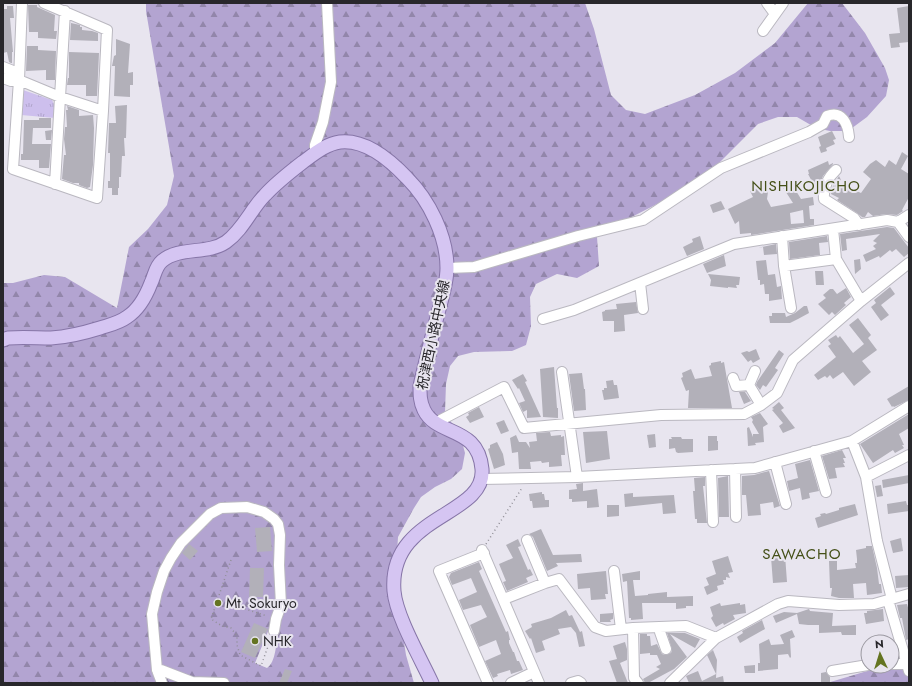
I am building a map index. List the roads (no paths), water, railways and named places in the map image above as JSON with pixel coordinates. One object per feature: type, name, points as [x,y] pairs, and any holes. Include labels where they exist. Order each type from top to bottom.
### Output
[{"type":"main road","name":"祝津西小路中央線","points":[[3,340],[8,338],[51,338],[78,335],[116,323],[128,317],[137,308],[145,296],[152,282],[154,271],[161,262],[176,253],[216,247],[225,243],[235,235],[264,195],[295,168],[315,154],[330,146],[340,142],[351,142],[371,149],[400,171],[417,189],[432,211],[444,247],[447,268],[445,286],[420,386],[420,399],[424,410],[430,418],[436,423],[467,438],[474,445],[482,470],[473,496],[417,532],[406,544],[395,568],[394,592],[402,620],[432,683]]},
{"type":"street","points":[[22,3],[13,169],[97,198],[107,30],[44,3]]},
{"type":"street","points":[[315,154],[315,145],[323,122],[331,82],[328,3]]},
{"type":"street","points":[[767,3],[775,14]]},
{"type":"street","points":[[763,31],[783,3]]},
{"type":"street","points":[[55,184],[65,11]]},
{"type":"street","points":[[3,67],[13,71],[19,80]]},
{"type":"street","points":[[3,78],[11,81],[19,80],[60,97],[103,111]]},
{"type":"street","points":[[447,268],[474,267],[578,236],[643,220],[721,168],[809,132],[823,124],[827,116],[831,114],[839,116],[846,121],[848,137]]},
{"type":"street","points":[[836,170],[830,175],[823,193],[824,199],[854,218],[859,225]]},
{"type":"street","points":[[542,319],[574,310],[734,244],[887,220],[898,222],[909,215]]},
{"type":"street","points":[[898,222],[909,237]]},
{"type":"street","points":[[833,229],[836,259],[862,301]]},
{"type":"street","points":[[782,236],[784,266],[790,308]]},
{"type":"street","points":[[784,266],[836,259]]},
{"type":"street","points":[[436,423],[504,388],[524,428],[661,415],[744,414],[761,405],[777,393],[793,360],[909,263]]},
{"type":"street","points":[[640,283],[643,309]]},
{"type":"street","points":[[749,385],[755,371]]},
{"type":"street","points":[[562,372],[577,476]]},
{"type":"street","points":[[733,378],[736,386],[749,385]]},
{"type":"street","points":[[749,385],[761,405]]},
{"type":"street","points":[[480,479],[755,468],[852,441],[909,406]]},
{"type":"street","points":[[852,441],[866,477],[890,600],[908,668]]},
{"type":"street","points":[[814,451],[826,492]]},
{"type":"street","points":[[866,477],[909,455]]},
{"type":"street","points":[[775,462],[786,504]]},
{"type":"street","points":[[735,469],[736,517]]},
{"type":"street","points":[[711,470],[713,522]]},
{"type":"street","points":[[162,683],[157,670],[152,614],[164,570],[177,548],[192,530],[210,514],[221,508],[247,507],[264,512],[278,524],[280,535],[279,565],[281,605],[274,631]]},
{"type":"street","points":[[527,540],[545,583]]},
{"type":"street","points":[[488,683],[439,571],[483,551],[539,683]]},
{"type":"street","points":[[614,571],[621,629]]},
{"type":"street","points":[[504,599],[559,579],[595,627],[606,631],[633,628],[686,626],[716,638]]},
{"type":"street","points":[[670,683],[716,638],[778,604],[788,601],[839,605],[874,604],[909,594]]},
{"type":"street","points":[[661,627],[660,632],[666,649]]},
{"type":"street","points":[[633,628],[634,678],[638,683]]},
{"type":"street","points":[[832,671],[860,666]]},
{"type":"street","points":[[157,670],[161,670],[192,682],[224,683]]},
{"type":"street","points":[[511,683],[534,672]]},
{"type":"street","points":[[571,683],[578,681],[581,683]]},
{"type":"waterway","points":[[164,675],[168,683]]},
{"type":"place","name":"Mt. Sokuryo","points":[[218,603]]},
{"type":"place","name":"NHK","points":[[255,641]]},
{"type":"district","name":"NISHIKOJICHO","points":[[806,186]]},
{"type":"district","name":"SAWACHO","points":[[802,554]]}]
